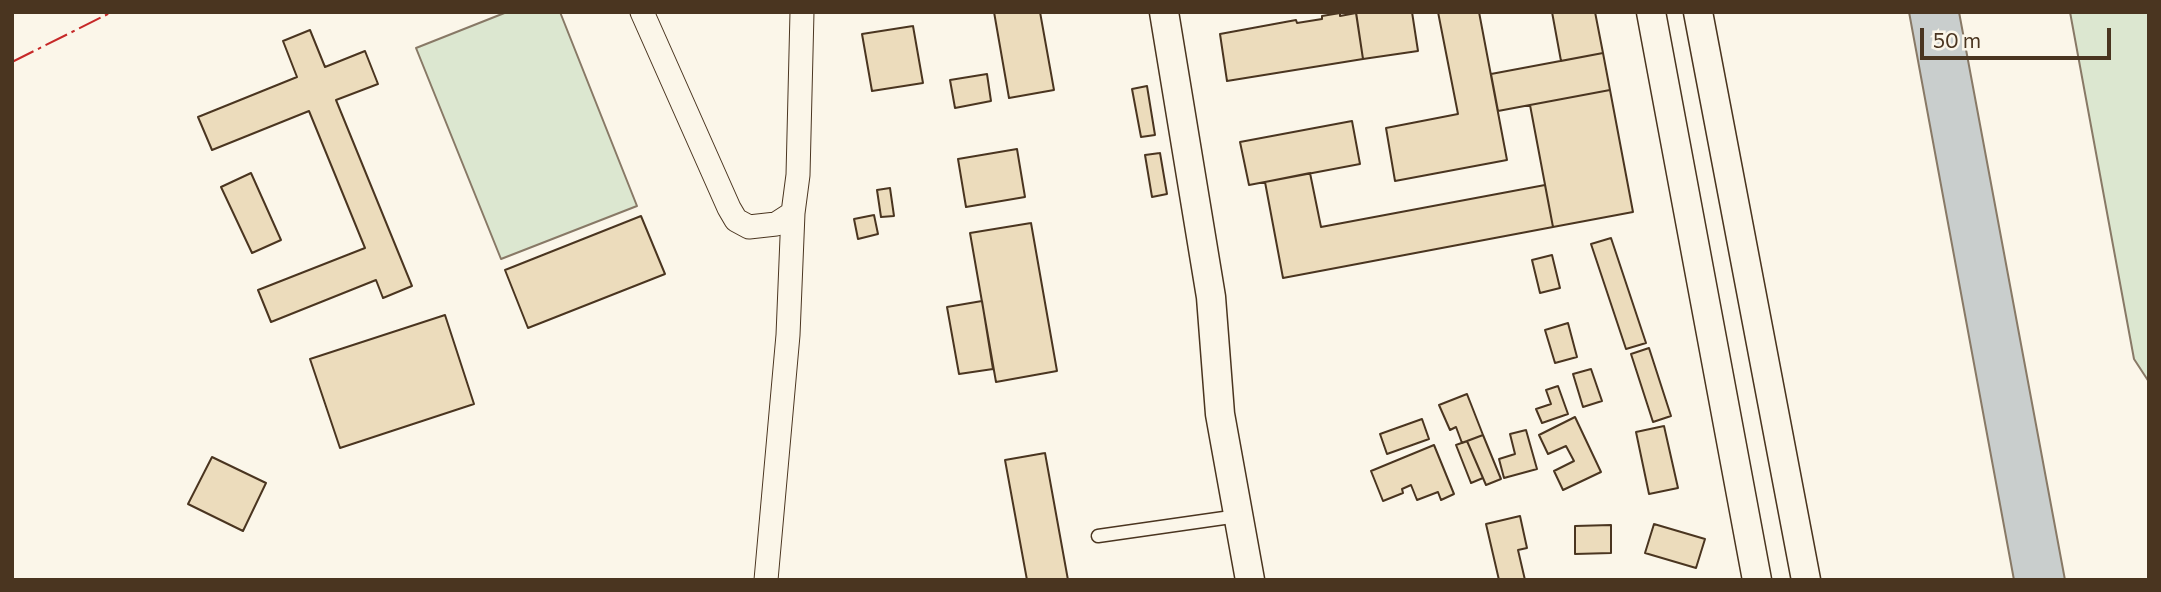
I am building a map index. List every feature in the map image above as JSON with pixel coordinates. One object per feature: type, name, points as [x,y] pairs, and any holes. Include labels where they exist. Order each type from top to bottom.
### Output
[{"type":"street","points":[[642,12],[736,220],[748,227],[776,224],[793,213]]},
{"type":"street","points":[[766,580],[788,335],[793,213],[798,175],[802,12]]},
{"type":"street","points":[[1164,12],[1211,297],[1220,414],[1250,580]]},
{"type":"street","points":[[1651,12],[1757,580]]},
{"type":"street","points":[[1698,12],[1806,580]]},
{"type":"lane","points":[[1098,536],[1239,516]]},
{"type":"green space","points":[[507,12],[560,12],[637,206],[501,259],[416,48]]},
{"type":"green space","points":[[2070,12],[2149,12],[2149,382],[2134,359]]},
{"type":"shaded area","points":[[1909,12],[1959,12],[2065,580],[2014,580]]},
{"type":"building","points":[[994,12],[1040,12],[1054,90],[1009,98]]},
{"type":"building","points":[[1356,12],[1412,12],[1418,51],[1363,59]]},
{"type":"building","points":[[1438,12],[1479,12],[1507,160],[1395,181],[1386,128],[1458,114]]},
{"type":"building","points":[[1552,12],[1595,12],[1603,53],[1561,61]]},
{"type":"building","points":[[1340,13],[1340,16],[1356,13],[1363,59],[1227,81],[1220,34],[1296,20],[1297,23],[1322,19],[1322,16]]},
{"type":"building","points":[[913,26],[923,83],[872,91],[862,34]]},
{"type":"building","points":[[310,30],[325,67],[365,51],[378,84],[336,100],[412,286],[383,298],[376,280],[271,322],[258,290],[365,248],[309,111],[212,150],[198,117],[297,77],[283,41]]},
{"type":"building","points":[[1603,53],[1610,90],[1498,111],[1491,74]]},
{"type":"building","points":[[987,74],[991,101],[955,108],[950,80]]},
{"type":"building","points":[[1147,86],[1155,135],[1141,137],[1132,89]]},
{"type":"building","points":[[1610,90],[1633,212],[1553,227],[1530,105]]},
{"type":"building","points":[[1352,121],[1360,164],[1249,185],[1240,142]]},
{"type":"building","points":[[1017,149],[1025,197],[966,207],[958,159]]},
{"type":"building","points":[[1160,153],[1167,194],[1152,197],[1145,155]]},
{"type":"building","points":[[251,173],[281,240],[252,253],[221,187]]},
{"type":"building","points":[[1310,173],[1321,227],[1545,185],[1553,227],[1283,278],[1265,182]]},
{"type":"building","points":[[890,188],[894,216],[881,217],[877,190]]},
{"type":"building","points":[[874,215],[878,234],[858,239],[854,219]]},
{"type":"building","points":[[641,216],[665,274],[528,328],[505,270]]},
{"type":"building","points":[[1031,223],[1057,371],[996,382],[970,233]]},
{"type":"building","points":[[1611,238],[1646,343],[1626,349],[1591,244]]},
{"type":"building","points":[[1552,255],[1560,288],[1540,293],[1532,260]]},
{"type":"building","points":[[982,301],[993,369],[959,374],[947,307]]},
{"type":"building","points":[[445,315],[474,404],[340,448],[310,359]]},
{"type":"building","points":[[1568,323],[1577,357],[1555,363],[1545,330]]},
{"type":"building","points":[[1649,348],[1671,416],[1653,422],[1631,354]]},
{"type":"building","points":[[1591,369],[1602,401],[1583,407],[1573,374]]},
{"type":"building","points":[[1558,386],[1568,414],[1542,423],[1536,409],[1551,404],[1546,390]]},
{"type":"building","points":[[1467,394],[1483,435],[1462,443],[1456,427],[1450,430],[1439,405]]},
{"type":"building","points":[[1575,417],[1601,472],[1563,490],[1554,471],[1574,461],[1566,446],[1548,454],[1539,435]]},
{"type":"building","points":[[1422,419],[1429,439],[1387,454],[1380,434]]},
{"type":"building","points":[[1664,426],[1678,488],[1649,494],[1636,432]]},
{"type":"building","points":[[1526,430],[1537,469],[1504,478],[1499,459],[1515,454],[1510,434]]},
{"type":"building","points":[[1483,435],[1501,479],[1486,485],[1467,441]]},
{"type":"building","points":[[1467,441],[1483,478],[1471,483],[1456,445]]},
{"type":"building","points":[[1434,445],[1454,494],[1441,500],[1438,492],[1417,500],[1411,485],[1402,489],[1403,493],[1383,501],[1371,471]]},
{"type":"building","points":[[1045,453],[1068,580],[1027,580],[1005,460]]},
{"type":"building","points":[[212,457],[266,483],[243,531],[188,504]]},
{"type":"building","points":[[1520,516],[1527,548],[1518,550],[1525,580],[1499,580],[1486,524]]},
{"type":"building","points":[[1654,524],[1705,539],[1696,568],[1645,553]]},
{"type":"building","points":[[1611,525],[1611,553],[1575,554],[1575,526]]},
{"type":"power","points":[[12,62],[112,12]]}]
